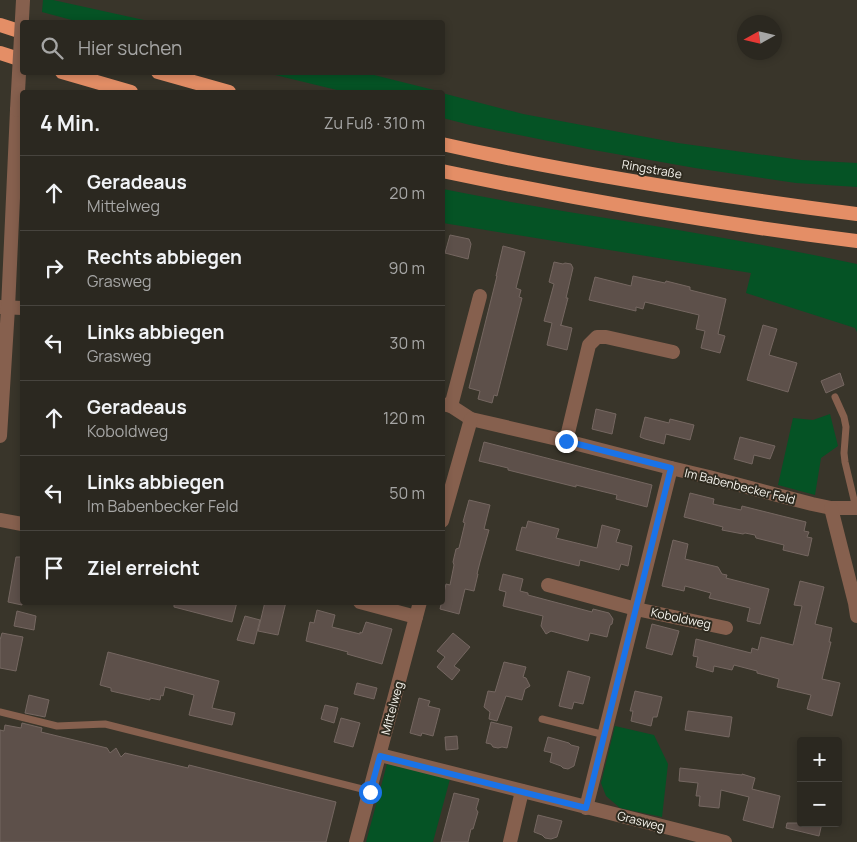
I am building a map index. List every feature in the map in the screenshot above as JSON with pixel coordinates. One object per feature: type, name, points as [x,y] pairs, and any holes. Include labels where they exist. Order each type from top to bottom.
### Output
[{"type":"highway","points":[[0,25],[20,31]]},
{"type":"highway","points":[[0,53],[20,59]]},
{"type":"highway","points":[[72,75],[124,90]]},
{"type":"highway","points":[[169,75],[222,90]]},
{"type":"highway","name":"Ringstraße","points":[[445,145],[672,188],[857,214]]},
{"type":"highway","points":[[445,172],[589,201],[857,241]]},
{"type":"street","points":[[22,20],[23,0]]},
{"type":"street","points":[[0,436],[4,308],[18,175],[17,110],[20,55]]},
{"type":"street","name":"Im Babenbecker Feld","points":[[480,296],[447,405],[471,419],[566,441],[812,504],[831,508],[857,508]]},
{"type":"street","points":[[4,308],[20,308]]},
{"type":"street","points":[[566,441],[589,345],[597,337],[606,337],[673,352]]},
{"type":"street","points":[[445,510],[471,419]]},
{"type":"street","name":"Koboldweg","points":[[605,734],[671,468]]},
{"type":"street","points":[[831,508],[857,616]]},
{"type":"street","points":[[0,520],[20,524]]},
{"type":"street","name":"Koboldweg","points":[[548,585],[636,609],[726,628]]},
{"type":"street","points":[[371,605],[416,617]]},
{"type":"street","name":"Mittelweg","points":[[356,842],[419,605]]},
{"type":"street","points":[[586,808],[605,734]]},
{"type":"street","name":"Grasweg","points":[[380,756],[725,842]]},
{"type":"street","points":[[510,842],[522,791]]},
{"type":"lane","points":[[835,397],[844,417],[846,427],[845,462],[857,508]]},
{"type":"lane","points":[[0,712],[57,726],[106,724],[370,792]]},
{"type":"lane","points":[[542,719],[605,734]]},
{"type":"green space","points":[[43,0],[53,0],[144,20],[72,20],[42,12]]},
{"type":"green space","points":[[275,75],[374,75],[434,90],[337,90]]},
{"type":"green space","points":[[445,94],[523,114],[678,143],[801,160],[857,163],[857,187],[796,183],[695,168],[470,125],[445,119]]},
{"type":"green space","points":[[445,189],[738,240],[857,264],[857,332],[855,328],[746,293],[751,273],[445,223]]},
{"type":"green space","points":[[830,414],[838,446],[821,458],[815,495],[778,485],[793,418],[813,420]]},
{"type":"green space","points":[[615,726],[654,735],[668,764],[662,817],[620,808],[606,796],[601,783]]},
{"type":"green space","points":[[387,764],[450,779],[433,842],[366,842]]},
{"type":"building","points":[[450,235],[469,239],[471,244],[468,259],[445,253]]},
{"type":"building","points":[[503,246],[525,252],[516,288],[521,290],[519,297],[522,298],[497,396],[494,395],[492,403],[478,399],[480,391],[469,388]]},
{"type":"building","points":[[554,262],[571,264],[573,268],[566,298],[568,298],[560,325],[572,328],[567,350],[547,345],[552,323],[544,321],[554,284],[549,282]]},
{"type":"building","points":[[633,276],[665,283],[666,281],[690,287],[690,290],[726,299],[718,334],[725,336],[720,353],[701,348],[705,331],[696,329],[699,315],[645,302],[643,309],[636,307],[636,311],[589,300],[595,277],[631,286]]},
{"type":"building","points":[[763,325],[777,329],[769,355],[797,363],[788,392],[747,380]]},
{"type":"building","points":[[840,373],[844,385],[826,393],[821,381]]},
{"type":"building","points":[[596,409],[616,414],[612,434],[592,429]]},
{"type":"building","points":[[645,417],[669,423],[670,419],[694,425],[690,440],[666,434],[664,444],[640,437]]},
{"type":"building","points":[[740,437],[775,446],[770,459],[754,455],[752,464],[734,459]]},
{"type":"building","points":[[484,442],[652,485],[647,507],[616,499],[617,495],[576,485],[576,487],[479,461]]},
{"type":"building","points":[[690,493],[714,499],[713,504],[741,510],[742,506],[806,522],[804,531],[809,532],[807,537],[812,538],[808,556],[783,550],[784,545],[756,538],[755,535],[722,530],[723,527],[684,517]]},
{"type":"building","points":[[469,500],[490,505],[484,529],[489,530],[474,591],[465,589],[459,614],[440,609],[441,605],[445,605],[445,588],[446,584],[450,585],[456,549],[459,548],[465,523],[463,522]]},
{"type":"building","points":[[528,521],[559,529],[556,538],[597,548],[602,525],[620,530],[616,542],[632,546],[628,566],[621,564],[619,570],[580,560],[579,566],[516,550],[522,527],[526,528]]},
{"type":"building","points":[[673,540],[688,544],[685,559],[718,567],[722,574],[727,575],[726,578],[769,589],[760,624],[747,621],[750,608],[709,598],[711,593],[685,586],[684,591],[662,586]]},
{"type":"building","points":[[16,557],[20,557],[20,605],[8,602]]},
{"type":"building","points":[[503,574],[523,579],[520,591],[528,593],[528,595],[592,612],[593,609],[609,613],[613,619],[607,637],[590,633],[588,641],[551,631],[546,634],[541,626],[543,616],[503,606],[506,592],[499,590]]},
{"type":"building","points":[[800,581],[824,587],[815,624],[832,628],[829,642],[831,642],[822,679],[840,683],[832,716],[807,709],[811,695],[777,687],[779,679],[734,665],[732,670],[714,666],[713,672],[696,667],[698,657],[693,656],[696,639],[751,653],[752,648],[758,650],[761,637],[793,645],[802,606],[794,605]]},
{"type":"building","points":[[174,605],[236,605],[232,622],[174,607]]},
{"type":"building","points":[[264,605],[285,605],[278,635],[258,631]]},
{"type":"building","points":[[317,610],[335,615],[332,627],[360,634],[366,622],[392,629],[382,664],[347,654],[348,652],[306,641],[310,622],[314,623]]},
{"type":"building","points":[[17,611],[36,616],[34,630],[14,626]]},
{"type":"building","points":[[245,616],[260,620],[254,644],[237,640]]},
{"type":"building","points":[[652,624],[679,631],[672,655],[646,648]]},
{"type":"building","points":[[2,633],[23,637],[16,671],[0,668],[0,640]]},
{"type":"building","points":[[453,633],[470,647],[454,666],[460,670],[452,680],[437,667],[445,657],[437,651]]},
{"type":"building","points":[[108,652],[219,681],[212,708],[235,713],[232,725],[189,715],[194,695],[165,687],[160,700],[150,698],[150,700],[111,691],[111,688],[100,685]]},
{"type":"building","points":[[504,662],[526,667],[523,677],[526,678],[530,686],[525,689],[522,700],[506,696],[497,721],[489,719],[490,712],[484,707],[488,691],[495,692]]},
{"type":"building","points":[[568,671],[590,677],[583,704],[574,702],[572,709],[559,706]]},
{"type":"building","points":[[357,683],[377,688],[374,699],[354,694]]},
{"type":"building","points":[[635,691],[662,697],[657,717],[653,717],[651,726],[631,721],[633,711],[630,711]]},
{"type":"building","points":[[29,695],[49,700],[45,717],[25,713]]},
{"type":"building","points":[[419,698],[430,701],[428,706],[440,709],[433,736],[422,733],[421,736],[410,733]]},
{"type":"building","points":[[325,705],[338,708],[334,723],[321,719]]},
{"type":"building","points":[[688,711],[732,717],[729,737],[685,730]]},
{"type":"building","points":[[341,718],[360,723],[353,747],[334,742]]},
{"type":"building","points":[[491,722],[512,727],[507,748],[493,747],[491,744],[486,743]]},
{"type":"building","points":[[22,723],[42,728],[41,732],[107,748],[110,753],[116,748],[121,757],[125,753],[188,768],[189,765],[336,802],[326,842],[0,842],[0,730],[4,731],[5,725],[21,728]]},
{"type":"building","points":[[457,736],[458,749],[446,750],[445,737]]},
{"type":"building","points":[[548,737],[579,747],[574,766],[568,769],[550,762],[552,753],[544,751]]},
{"type":"building","points":[[680,768],[742,774],[755,778],[752,789],[780,796],[773,828],[743,820],[749,797],[721,790],[719,808],[699,806],[700,796],[696,796],[698,783],[679,781]]},
{"type":"building","points":[[454,793],[479,799],[476,809],[478,812],[468,842],[441,842]]},
{"type":"building","points":[[538,815],[562,821],[557,837],[545,838],[534,832]]},
{"type":"building","points":[[787,823],[797,823],[797,827],[821,827],[819,836],[786,828]]},
{"type":"route","points":[[370,792],[380,756],[586,808],[671,468],[566,441]]}]
